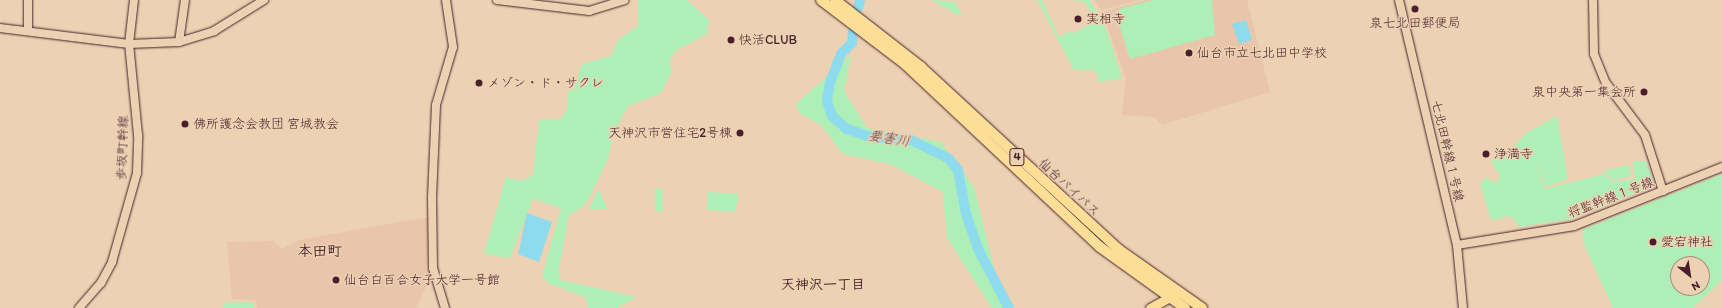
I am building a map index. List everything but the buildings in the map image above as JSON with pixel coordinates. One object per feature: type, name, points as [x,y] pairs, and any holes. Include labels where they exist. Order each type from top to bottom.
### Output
[{"type":"highway","name":"仙台バイパス","points":[[821,0],[905,64],[1100,247],[1185,308]]},
{"type":"highway","name":"仙台バイパス","points":[[836,0],[922,67],[1074,212],[1178,292],[1202,308]]},
{"type":"main road","points":[[1150,308],[1168,296],[1178,292]]},
{"type":"street","points":[[28,0],[28,31]]},
{"type":"street","name":"歩坂町幹線","points":[[79,308],[101,283],[112,262],[137,173],[138,135],[129,44],[134,0]]},
{"type":"street","points":[[179,42],[185,0]]},
{"type":"street","points":[[0,28],[129,44],[179,42],[214,31],[264,0]]},
{"type":"street","points":[[445,308],[433,268],[432,197],[436,105],[452,54],[446,0]]},
{"type":"street","points":[[497,0],[589,11],[624,0]]},
{"type":"street","name":"七北田幹線１号線","points":[[1399,0],[1457,245],[1464,308]]},
{"type":"street","points":[[1593,0],[1594,54],[1606,83],[1648,140],[1663,191]]},
{"type":"street","name":"将監幹線１号線","points":[[1457,245],[1574,226],[1722,167]]},
{"type":"shaded area","points":[[1094,0],[1140,0],[1101,10]]},
{"type":"shaded area","name":"仙台市立七北田中学校","points":[[1146,0],[1247,0],[1270,92],[1162,125],[1154,117],[1122,115],[1126,78],[1102,12]]},
{"type":"shaded area","points":[[428,217],[427,285],[416,308],[257,308],[255,300],[232,299],[227,242],[274,241],[282,249],[299,240]]},
{"type":"green space","points":[[638,0],[687,0],[709,20],[707,34],[675,51],[669,62],[672,71],[661,93],[628,106],[613,134],[608,159],[590,196],[584,206],[569,215],[559,269],[560,280],[637,297],[617,308],[588,308],[585,297],[550,284],[542,277],[561,208],[533,199],[510,258],[484,254],[506,177],[522,181],[533,175],[539,120],[561,119],[567,109],[568,92],[575,88],[582,64],[611,56],[618,40],[638,26]]},
{"type":"green space","points":[[931,0],[955,2],[962,14],[957,15]]},
{"type":"green space","points":[[1037,0],[1042,0],[1059,37],[1070,31],[1074,33],[1096,20],[1084,2],[1072,0],[1090,0],[1107,31],[1122,78],[1099,82],[1095,70],[1074,70]]},
{"type":"green space","points":[[1153,0],[1212,0],[1215,35],[1130,59],[1116,15],[1119,9]]},
{"type":"green space","points":[[851,55],[844,91],[867,128],[941,142],[974,187],[998,284],[1009,308],[992,308],[947,238],[943,192],[890,164],[843,154],[821,125],[799,113],[796,104]]},
{"type":"green space","points":[[1557,116],[1568,179],[1546,187],[1535,160],[1545,189],[1604,174],[1613,182],[1635,179],[1633,161],[1645,161],[1656,185],[1571,219],[1519,227],[1511,216],[1491,220],[1480,184],[1486,177],[1494,183],[1498,181],[1500,175],[1491,162],[1500,152],[1507,154],[1526,133]]},
{"type":"green space","points":[[1629,165],[1631,176],[1613,180],[1603,171]]},
{"type":"green space","name":"愛宕神社","points":[[1722,174],[1722,280],[1710,292],[1710,256],[1670,256],[1670,296],[1705,296],[1693,308],[1613,308],[1585,247],[1582,236],[1584,229]]},
{"type":"green space","points":[[655,188],[662,189],[663,212],[655,211]]},
{"type":"green space","points":[[597,191],[600,192],[607,209],[589,209]]},
{"type":"green space","points":[[708,192],[739,194],[735,212],[707,210]]},
{"type":"green space","points":[[253,302],[254,308],[223,308],[225,303]]},
{"type":"water","points":[[1246,20],[1252,40],[1239,44],[1232,24]]},
{"type":"water","points":[[527,213],[552,222],[539,262],[518,254]]},
{"type":"waterway","name":"要害川","points":[[858,8],[860,0]]},
{"type":"waterway","name":"要害川","points":[[853,32],[852,43],[841,54],[830,82],[827,101],[832,116],[847,129],[867,136],[911,140],[948,158],[958,170],[966,214],[978,249],[1009,308]]},
{"type":"place","name":"泉七北田郵便局","points":[[1415,9]]},
{"type":"place","name":"実相寺","points":[[1078,19]]},
{"type":"place","name":"快活CLUB","points":[[731,40]]},
{"type":"place","name":"仙台市立七北田中学校","points":[[1189,53]]},
{"type":"place","name":"メゾン・ド・サクレ","points":[[479,83]]},
{"type":"place","name":"泉中央第一集会所","points":[[1644,92]]},
{"type":"place","name":"佛所護念会教団 宮城教会","points":[[185,124]]},
{"type":"place","name":"天神沢市営住宅2号棟","points":[[740,133]]},
{"type":"place","name":"浄満寺","points":[[1486,154]]},
{"type":"place","name":"愛宕神社","points":[[1653,242]]},
{"type":"place","name":"仙台白百合女子大学一号館","points":[[336,280]]},
{"type":"district","name":"本田町","points":[[320,252]]},
{"type":"district","name":"天神沢一丁目","points":[[823,285]]}]
